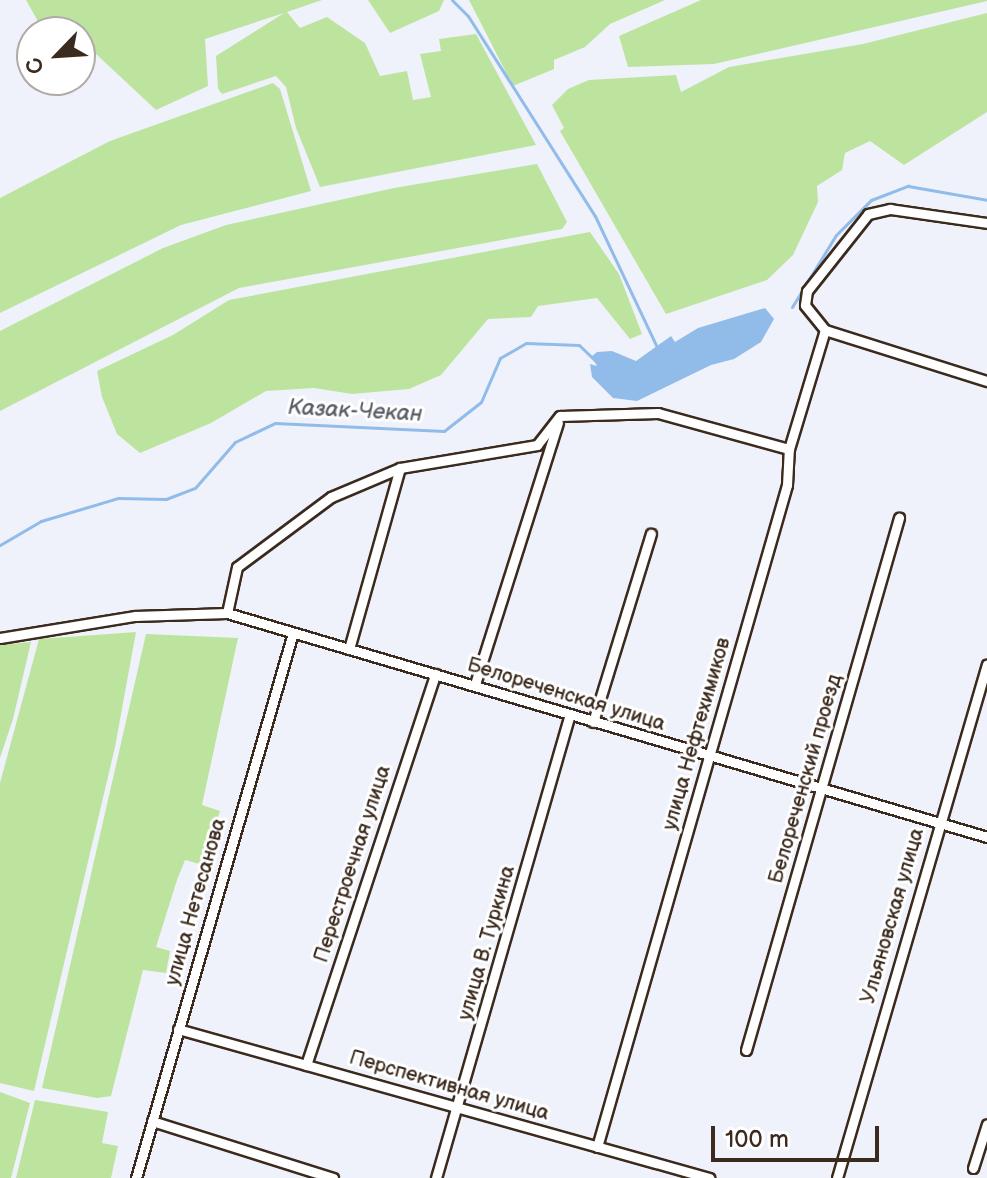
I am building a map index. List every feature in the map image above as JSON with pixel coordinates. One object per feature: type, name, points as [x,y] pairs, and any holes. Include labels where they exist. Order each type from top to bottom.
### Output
[{"type":"street","points":[[987,223],[890,209],[868,214],[807,291],[805,305],[825,330],[987,381]]},
{"type":"street","name":"улица Нефтехимиков","points":[[597,1147],[787,485],[789,449],[825,330]]},
{"type":"street","points":[[0,638],[135,616],[227,613],[237,567],[331,497],[400,468],[537,445],[560,416],[658,413],[789,449]]},
{"type":"street","points":[[475,684],[560,416]]},
{"type":"street","points":[[349,649],[400,468]]},
{"type":"street","name":"Белореченский проезд","points":[[746,1050],[899,518]]},
{"type":"street","points":[[593,722],[651,534]]},
{"type":"street","name":"Белореченская улица","points":[[227,613],[292,636],[475,684],[708,758],[987,837]]},
{"type":"street","name":"улица Нетесанова","points":[[136,1178],[292,636]]},
{"type":"street","name":"Ульяновская улица","points":[[837,1178],[938,823],[987,664]]},
{"type":"street","name":"Перестроечная улица","points":[[306,1065],[435,674]]},
{"type":"street","name":"улица В. Туркина","points":[[436,1178],[460,1108],[569,716]]},
{"type":"street","name":"Перспективная улица","points":[[178,1029],[709,1178]]},
{"type":"street","points":[[152,1121],[333,1178]]},
{"type":"street","points":[[973,1168],[987,1124]]},
{"type":"green space","points":[[26,0],[322,0],[287,12],[300,28],[327,17],[365,43],[380,76],[407,71],[413,100],[431,97],[420,54],[441,51],[439,39],[476,34],[536,145],[320,187],[296,128],[286,87],[276,76],[222,94],[218,89],[216,56],[284,13],[205,39],[208,86],[156,110],[96,54],[96,16],[35,16]]},
{"type":"green space","points":[[368,0],[444,0],[439,11],[390,33]]},
{"type":"green space","points":[[469,0],[665,0],[610,24],[585,47],[554,60],[554,69],[513,86]]},
{"type":"green space","points":[[701,0],[987,1],[714,64],[628,67],[619,36]]},
{"type":"green space","points":[[987,13],[987,112],[904,165],[870,141],[845,153],[842,170],[817,186],[818,202],[793,255],[767,280],[666,314],[560,131],[564,128],[552,105],[568,89],[589,80],[676,75],[681,92],[729,67],[863,44]]},
{"type":"green space","points":[[273,83],[280,89],[311,191],[181,225],[0,313],[0,198],[110,141]]},
{"type":"green space","points":[[537,164],[567,222],[562,229],[239,288],[0,411],[0,331],[163,248],[226,225],[394,188]]},
{"type":"green space","points":[[590,232],[619,274],[642,334],[630,339],[597,298],[538,306],[531,317],[488,319],[441,375],[409,389],[352,394],[314,388],[266,391],[211,423],[140,453],[117,434],[102,397],[97,371],[173,335],[229,300]]},
{"type":"green space","points":[[136,632],[115,747],[34,1091],[0,1083],[0,783],[39,639]]},
{"type":"green space","points":[[146,634],[238,638],[202,805],[220,811],[203,865],[185,860],[177,880],[156,947],[170,951],[166,973],[143,970],[111,1096],[97,1098],[42,1088]]},
{"type":"green space","points":[[31,642],[13,719],[0,758],[0,645]]},
{"type":"green space","points":[[0,1092],[30,1103],[11,1178],[0,1178]]},
{"type":"green space","points":[[35,1100],[108,1112],[102,1143],[118,1146],[111,1178],[16,1178]]},
{"type":"water","points":[[765,308],[774,319],[761,342],[734,359],[711,365],[637,401],[613,398],[592,377],[590,364],[597,366],[592,356],[597,352],[612,351],[636,361],[671,336],[675,342],[698,328]]},
{"type":"waterway","points":[[452,0],[468,16],[595,216],[657,347]]},
{"type":"waterway","name":"Казак-Чекан","points":[[792,307],[836,235],[871,200],[908,186],[987,200]]},
{"type":"waterway","name":"Казак-Чекан","points":[[0,545],[41,521],[118,498],[166,499],[195,488],[235,442],[275,423],[444,431],[481,402],[500,358],[526,343],[579,345],[600,365]]}]
